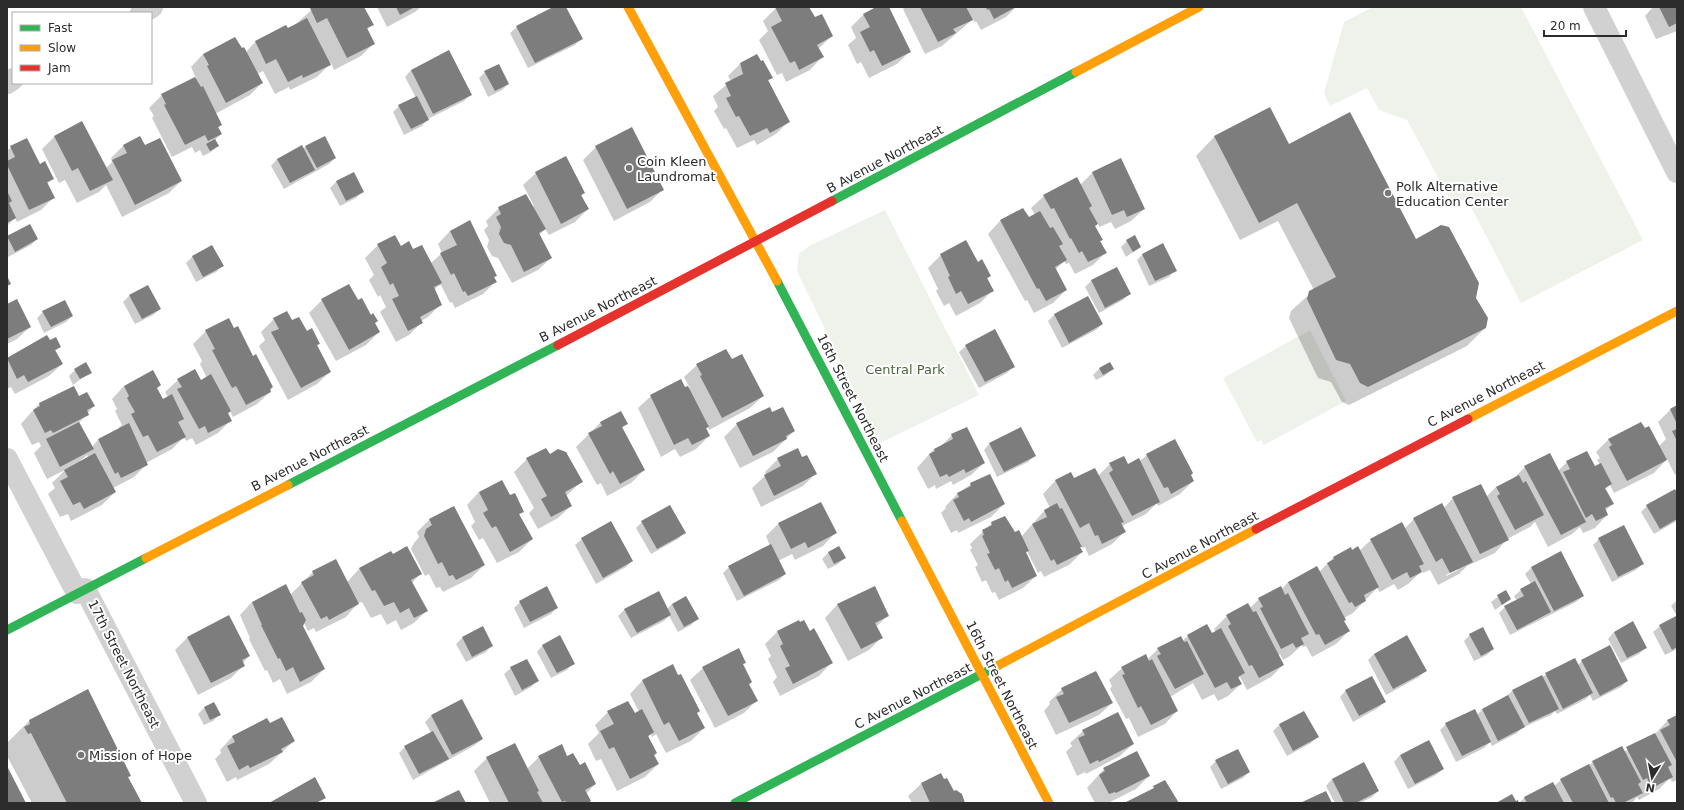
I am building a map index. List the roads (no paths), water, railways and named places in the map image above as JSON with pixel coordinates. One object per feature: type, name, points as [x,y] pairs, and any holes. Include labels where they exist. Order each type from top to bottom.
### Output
[{"type":"street","points":[[143,12],[152,7]]},
{"type":"street","name":"16th Street Northeast","points":[[628,7],[754,242],[782,290],[1049,803]]},
{"type":"street","name":"B Avenue Northeast","points":[[7,630],[754,242],[1199,7]]},
{"type":"street","points":[[1594,7],[1677,172]]},
{"type":"street","name":"C Avenue Northeast","points":[[734,803],[982,674],[1388,459],[1677,311]]},
{"type":"street","name":"17th Street Northeast","points":[[7,459],[81,591],[196,803]]},
{"type":"place","name":"Coin Kleen Laundromat","points":[[629,168]]},
{"type":"place","name":"Polk Alternative Education Center","points":[[1388,193]]},
{"type":"place","name":"Mission of Hope","points":[[81,755]]},
{"type":"park label","name":"Central Park","points":[[905,369]]}]
